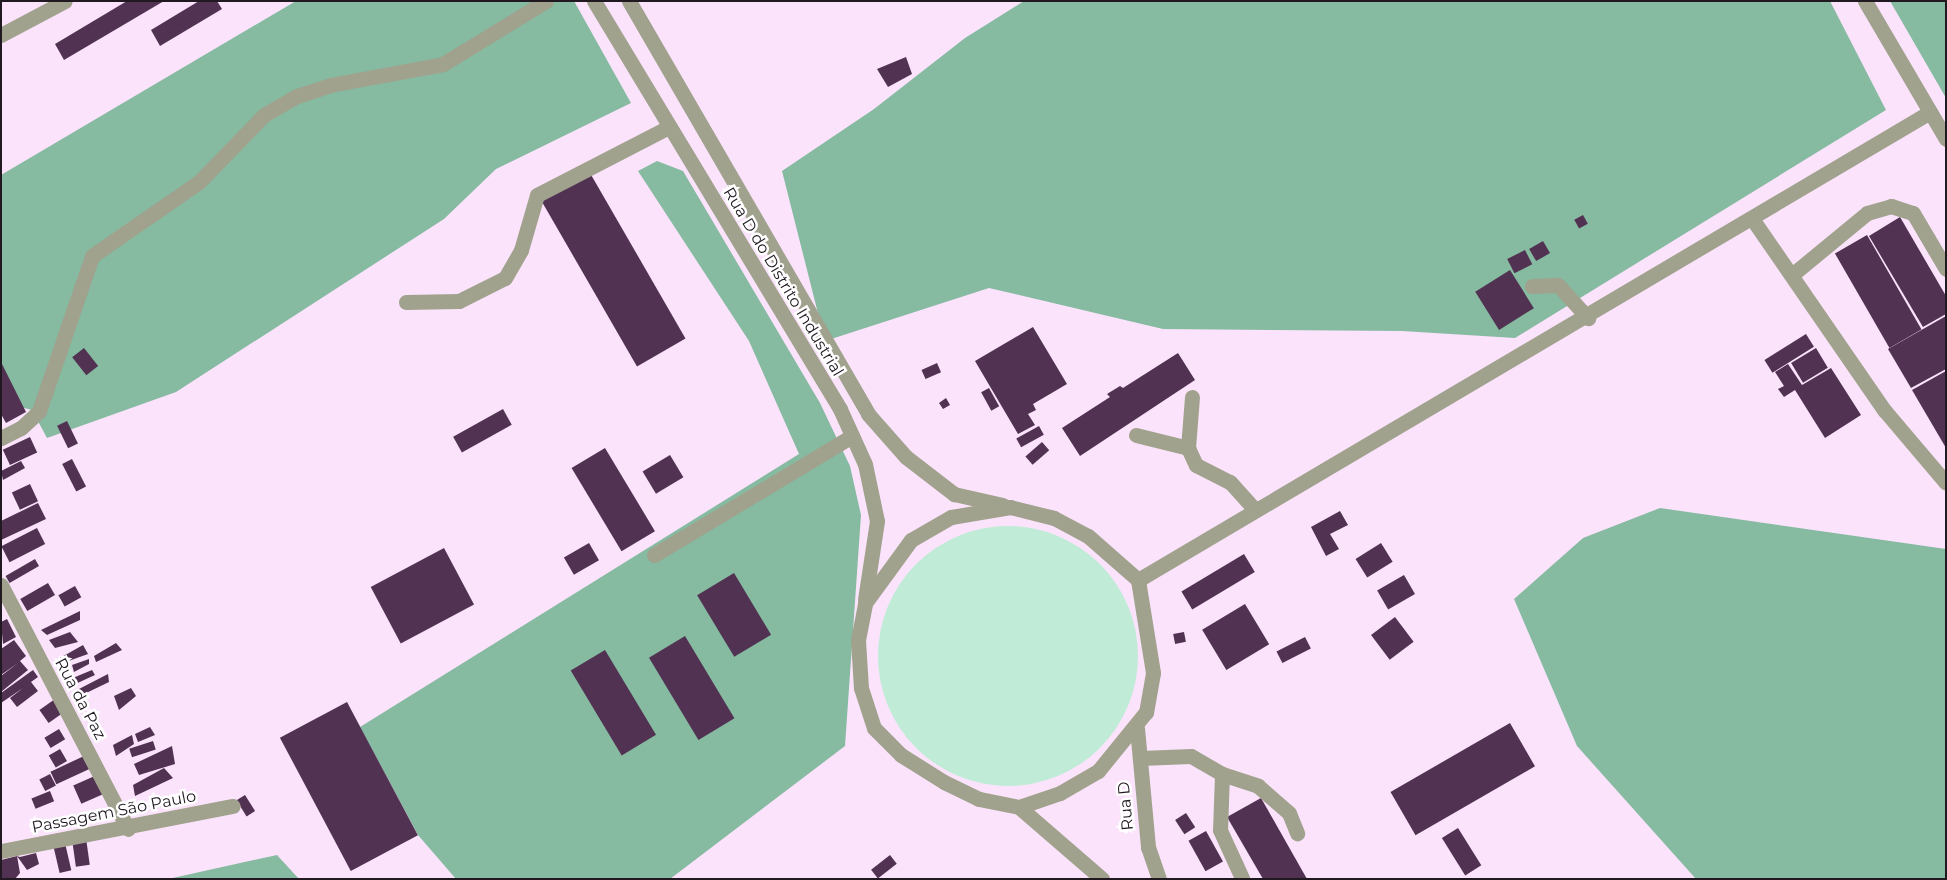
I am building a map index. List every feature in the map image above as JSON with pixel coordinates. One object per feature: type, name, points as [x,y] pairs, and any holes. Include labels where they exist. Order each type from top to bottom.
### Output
[{"type":"street","points":[[1,35],[65,1]]},
{"type":"street","points":[[1,438],[22,428],[39,411],[92,256],[199,182],[264,116],[298,96],[330,85],[442,64],[546,1]]},
{"type":"street","name":"Rua D do Distrito Industrial","points":[[594,1],[852,436],[865,464],[877,521],[858,640],[861,688],[874,728],[901,755],[944,782],[979,799],[1019,807]]},
{"type":"street","name":"Rua D do Distrito Industrial","points":[[629,1],[868,414],[906,457],[954,494],[1054,518],[1088,536],[1138,580]]},
{"type":"street","points":[[1865,1],[1946,139]]},
{"type":"street","points":[[1019,807],[1060,793],[1098,771],[1137,728],[1146,712],[1153,674],[1138,580],[1474,378],[1588,318],[1930,112]]},
{"type":"street","points":[[406,302],[459,301],[505,278],[521,250],[537,195],[669,127]]},
{"type":"street","points":[[1792,274],[1867,213],[1891,206],[1913,213],[1946,269]]},
{"type":"street","points":[[1753,220],[1885,411],[1946,483]]},
{"type":"street","points":[[1532,286],[1558,285],[1588,318]]},
{"type":"street","points":[[1192,397],[1188,448],[1196,465],[1230,482],[1255,510]]},
{"type":"street","points":[[654,555],[852,436]]},
{"type":"street","points":[[1136,436],[1188,448]]},
{"type":"street","points":[[865,602],[911,540],[951,517],[1010,507]]},
{"type":"street","name":"Rua da Paz","points":[[1,585],[128,829]]},
{"type":"street","name":"Rua D","points":[[1137,728],[1148,847],[1159,879]]},
{"type":"street","points":[[1140,758],[1191,756],[1222,774],[1258,786],[1289,813],[1297,833]]},
{"type":"street","points":[[1222,774],[1220,830],[1242,878]]},
{"type":"street","name":"Passagem São Paulo","points":[[1,851],[128,829],[233,806]]},
{"type":"street","points":[[1019,807],[1102,879]]},
{"type":"green space","points":[[296,1],[574,1],[631,103],[496,169],[444,219],[176,392],[47,438],[32,410],[1,402],[1,175]]},
{"type":"green space","points":[[1024,1],[1830,1],[1886,110],[1515,338],[1402,331],[1163,329],[989,288],[825,341],[782,171],[874,109],[965,38]]},
{"type":"green space","points":[[1890,1],[1946,1],[1946,98]]},
{"type":"green space","points":[[657,161],[683,171],[820,403],[850,466],[861,515],[845,746],[670,879],[456,879],[418,835],[360,727],[799,454],[749,341],[638,171]]},
{"type":"green space","points":[[1660,508],[1946,549],[1946,879],[1696,879],[1577,746],[1514,599],[1583,538]]},
{"type":"green space","points":[[1008,526],[1033,529],[1058,536],[1080,548],[1100,564],[1116,584],[1128,606],[1135,631],[1138,656],[1135,681],[1128,706],[1116,728],[1100,748],[1080,764],[1058,776],[1033,783],[1008,786],[983,783],[958,776],[936,764],[916,748],[900,728],[888,706],[881,681],[878,656],[881,631],[888,606],[900,584],[916,564],[936,548],[958,536],[983,529]]},
{"type":"green space","points":[[277,855],[299,879],[168,879]]},
{"type":"building","points":[[127,1],[164,1],[64,60],[55,44]]},
{"type":"building","points":[[199,1],[217,1],[222,9],[160,46],[151,30]]},
{"type":"building","points":[[906,57],[912,74],[888,87],[877,69]]},
{"type":"building","points":[[590,173],[686,338],[637,366],[542,201]]},
{"type":"building","points":[[1583,215],[1588,224],[1579,229],[1574,220]]},
{"type":"building","points":[[1900,217],[1946,296],[1946,314],[1923,327],[1869,236]]},
{"type":"building","points":[[1867,235],[1922,329],[1889,348],[1835,254]]},
{"type":"building","points":[[1543,241],[1550,253],[1536,261],[1529,249]]},
{"type":"building","points":[[1525,250],[1532,264],[1514,273],[1507,259]]},
{"type":"building","points":[[1510,270],[1534,308],[1499,330],[1475,292]]},
{"type":"building","points":[[1946,316],[1946,369],[1911,388],[1888,349]]},
{"type":"building","points":[[1033,327],[1067,384],[1033,404],[1036,410],[1028,414],[1035,425],[1018,434],[975,361]]},
{"type":"building","points":[[1806,334],[1814,347],[1772,373],[1764,360]]},
{"type":"building","points":[[84,348],[98,366],[86,375],[72,357]]},
{"type":"building","points":[[1816,348],[1828,368],[1803,383],[1791,363]]},
{"type":"building","points":[[1178,353],[1195,380],[1080,456],[1062,428],[1110,397],[1107,394],[1120,386],[1123,388]]},
{"type":"building","points":[[1,362],[26,412],[6,423],[1,414]]},
{"type":"building","points":[[937,363],[941,372],[926,379],[921,370]]},
{"type":"building","points":[[1788,364],[1802,385],[1831,368],[1861,415],[1825,438],[1795,390],[1784,397],[1778,389],[1784,386],[1775,372]]},
{"type":"building","points":[[1946,371],[1946,448],[1912,390]]},
{"type":"building","points":[[989,388],[999,406],[991,411],[981,392]]},
{"type":"building","points":[[946,398],[950,405],[943,409],[939,403]]},
{"type":"building","points":[[503,409],[512,425],[462,452],[453,437]]},
{"type":"building","points":[[67,421],[78,443],[68,448],[57,426]]},
{"type":"building","points":[[1039,426],[1044,435],[1021,447],[1016,439]]},
{"type":"building","points":[[30,437],[37,452],[10,465],[3,450]]},
{"type":"building","points":[[1042,442],[1049,450],[1033,465],[1025,456]]},
{"type":"building","points":[[605,448],[655,531],[622,551],[572,468]]},
{"type":"building","points":[[670,455],[683,477],[656,494],[643,471]]},
{"type":"building","points":[[72,459],[86,487],[76,492],[62,464]]},
{"type":"building","points":[[21,461],[25,468],[3,480],[1,471]]},
{"type":"building","points":[[30,484],[38,501],[20,510],[12,492]]},
{"type":"building","points":[[38,503],[46,519],[1,540],[1,521]]},
{"type":"building","points":[[1340,511],[1348,525],[1330,534],[1339,549],[1326,556],[1311,527]]},
{"type":"building","points":[[37,528],[45,544],[10,562],[1,546]]},
{"type":"building","points":[[589,543],[599,560],[574,575],[564,558]]},
{"type":"building","points":[[1381,543],[1393,562],[1367,578],[1356,559]]},
{"type":"building","points":[[444,548],[474,605],[401,643],[371,587]]},
{"type":"building","points":[[1244,554],[1255,572],[1192,610],[1181,592]]},
{"type":"building","points":[[35,559],[39,566],[10,583],[6,576]]},
{"type":"building","points":[[734,573],[771,635],[734,657],[697,595]]},
{"type":"building","points":[[1404,575],[1415,594],[1388,610],[1377,590]]},
{"type":"building","points":[[48,583],[55,595],[27,611],[20,599]]},
{"type":"building","points":[[75,586],[81,597],[65,607],[58,595]]},
{"type":"building","points":[[1245,604],[1269,644],[1226,670],[1202,630]]},
{"type":"building","points":[[80,611],[80,620],[47,635],[41,630]]},
{"type":"building","points":[[1395,617],[1414,642],[1390,660],[1371,635]]},
{"type":"building","points":[[7,619],[16,637],[3,644],[1,622]]},
{"type":"building","points":[[70,632],[78,642],[55,648],[49,640]]},
{"type":"building","points":[[1184,632],[1186,642],[1175,644],[1173,634]]},
{"type":"building","points":[[685,636],[734,718],[698,740],[649,658]]},
{"type":"building","points":[[1305,637],[1311,649],[1282,663],[1276,652]]},
{"type":"building","points":[[14,640],[26,656],[20,661],[28,670],[1,692],[1,676],[18,663],[1,675],[1,649]]},
{"type":"building","points":[[116,643],[122,650],[96,662],[94,656]]},
{"type":"building","points":[[83,645],[88,654],[63,663],[60,658]]},
{"type":"building","points":[[605,650],[656,735],[622,755],[571,671]]},
{"type":"building","points":[[89,659],[89,664],[74,672],[72,665]]},
{"type":"building","points":[[33,670],[38,677],[31,682],[38,691],[17,707],[10,698],[23,688],[1,703],[1,693]]},
{"type":"building","points":[[92,670],[95,675],[71,686],[68,680]]},
{"type":"building","points":[[108,674],[109,682],[80,696],[77,690]]},
{"type":"building","points":[[131,688],[136,696],[119,710],[114,696]]},
{"type":"building","points":[[55,699],[64,712],[49,723],[39,710]]},
{"type":"building","points":[[347,702],[418,835],[351,871],[280,738]]},
{"type":"building","points":[[1510,723],[1535,766],[1415,835],[1390,792]]},
{"type":"building","points":[[150,727],[155,735],[138,742],[135,734]]},
{"type":"building","points":[[59,729],[65,739],[51,748],[44,738]]},
{"type":"building","points":[[132,735],[134,744],[116,756],[113,745]]},
{"type":"building","points":[[153,741],[156,750],[132,757],[129,749]]},
{"type":"building","points":[[172,746],[175,764],[139,775],[134,764]]},
{"type":"building","points":[[60,749],[67,761],[56,768],[49,756]]},
{"type":"building","points":[[84,756],[90,769],[56,784],[50,772]]},
{"type":"building","points":[[164,768],[173,778],[135,796],[133,785]]},
{"type":"building","points":[[50,774],[56,786],[45,791],[39,779]]},
{"type":"building","points":[[97,775],[105,793],[81,804],[73,786]]},
{"type":"building","points":[[50,791],[54,801],[36,809],[31,798]]},
{"type":"building","points":[[245,795],[255,811],[247,816],[237,800]]},
{"type":"building","points":[[1261,798],[1307,879],[1263,879],[1227,817]]},
{"type":"building","points":[[1186,813],[1195,827],[1184,834],[1175,820]]},
{"type":"building","points":[[1458,828],[1481,865],[1465,875],[1442,838]]},
{"type":"building","points":[[1206,831],[1223,862],[1205,871],[1189,841]]},
{"type":"building","points":[[86,838],[90,865],[76,867],[72,840]]},
{"type":"building","points":[[65,843],[71,870],[60,873],[53,846]]},
{"type":"building","points":[[36,853],[39,864],[27,870],[17,856]]},
{"type":"building","points":[[890,855],[897,864],[878,878],[871,870]]},
{"type":"building","points":[[17,856],[20,873],[15,879],[1,878],[1,860]]}]
